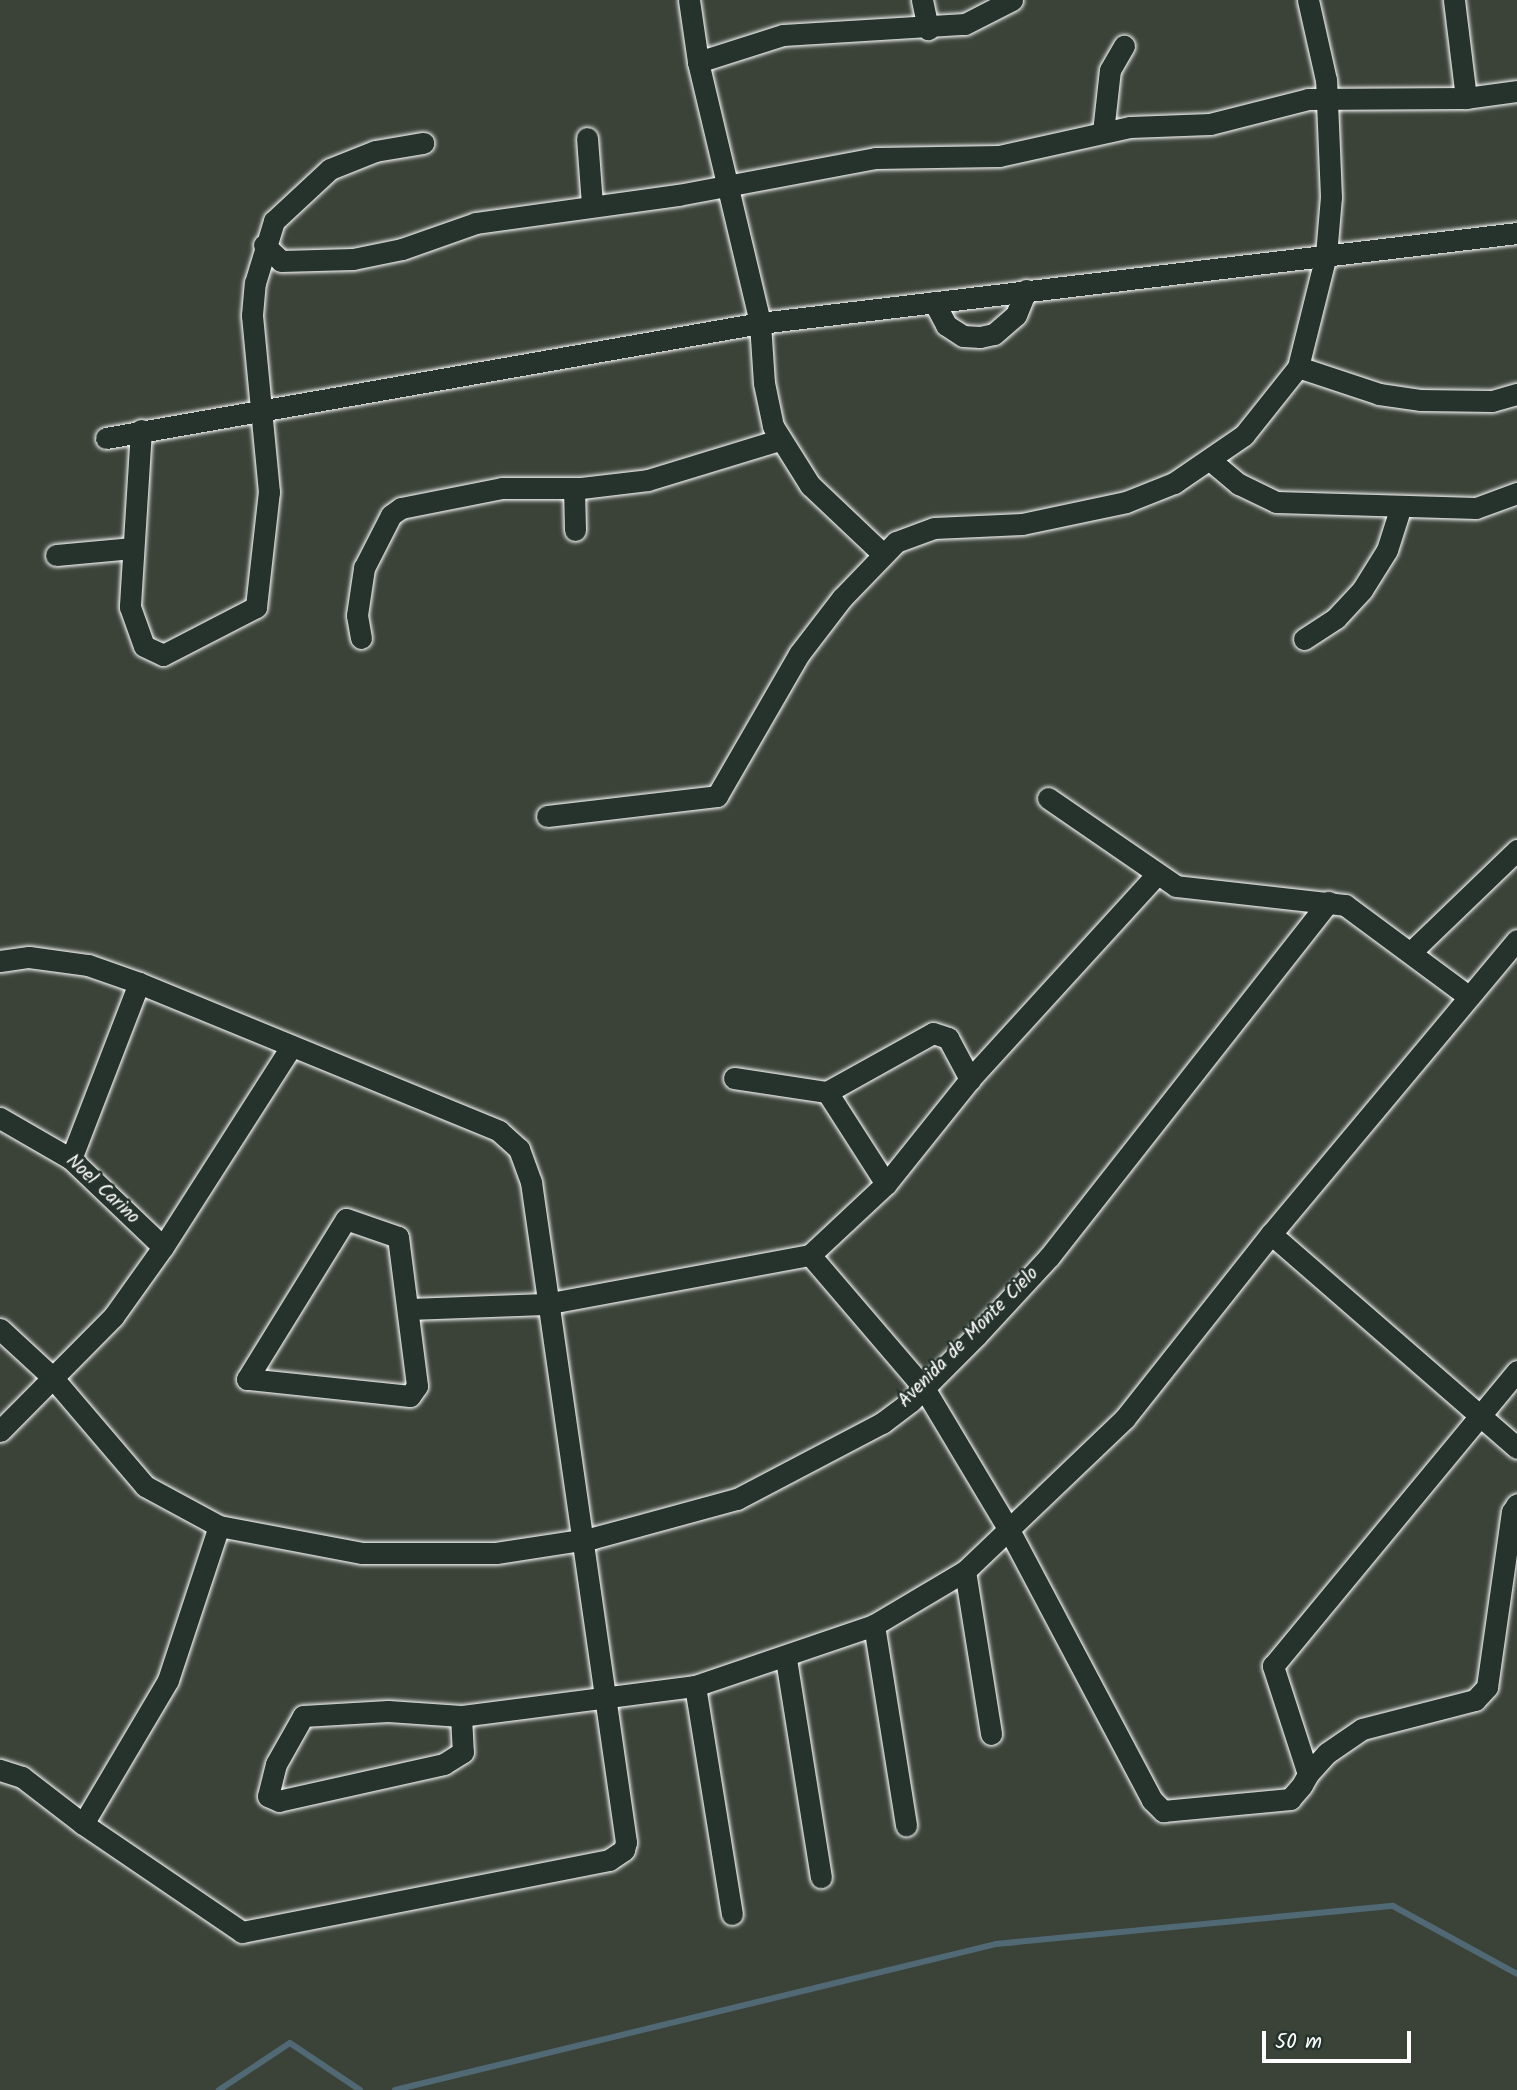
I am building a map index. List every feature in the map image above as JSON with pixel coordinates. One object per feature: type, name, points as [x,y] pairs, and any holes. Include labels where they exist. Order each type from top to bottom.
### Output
[{"type":"street","points":[[689,0],[698,62],[760,323],[764,383],[779,440],[810,485],[882,553]]},
{"type":"street","points":[[922,0],[928,29]]},
{"type":"street","points":[[698,62],[783,35],[853,28],[928,29],[965,24],[1012,0]]},
{"type":"street","points":[[547,816],[717,796],[799,654],[882,553],[896,542],[934,528],[1022,524],[1126,502],[1174,484],[1244,435],[1298,367],[1326,254],[1331,197],[1324,100],[1326,80],[1308,0]]},
{"type":"street","points":[[1454,0],[1465,98]]},
{"type":"street","points":[[1103,132],[1110,70],[1124,46]]},
{"type":"street","points":[[264,245],[281,261],[353,259],[401,249],[476,223],[729,185],[876,158],[999,156],[1103,132],[1210,124],[1308,99],[1465,98],[1517,90]]},
{"type":"street","points":[[587,138],[592,205]]},
{"type":"street","points":[[141,430],[130,607],[144,646],[163,655],[256,607],[269,492],[252,315],[264,245],[274,221],[291,200],[330,169],[375,150],[423,143]]},
{"type":"street","points":[[106,438],[760,323],[1517,233]]},
{"type":"street","points":[[934,302],[946,326],[963,336],[980,337],[993,334],[1016,315],[1026,290]]},
{"type":"street","points":[[1298,367],[1379,394],[1420,400],[1492,401],[1517,394]]},
{"type":"street","points":[[361,638],[356,615],[364,568],[391,514],[401,508],[502,488],[574,488],[648,480],[779,440]]},
{"type":"street","points":[[1210,460],[1239,484],[1276,502],[1476,508],[1517,493]]},
{"type":"street","points":[[574,488],[575,530]]},
{"type":"street","points":[[1304,639],[1336,618],[1362,590],[1387,550],[1401,506]]},
{"type":"street","points":[[56,555],[134,548]]},
{"type":"street","points":[[1048,798],[1156,875],[1176,886],[1345,905],[1412,951],[1468,996]]},
{"type":"street","points":[[1412,951],[1517,850]]},
{"type":"street","points":[[409,1308],[545,1304],[810,1255],[886,1184],[970,1079],[1156,875]]},
{"type":"street","name":"Avenida de Monte Cielo","points":[[0,1329],[52,1377],[145,1486],[219,1526],[362,1553],[496,1553],[582,1540],[737,1499],[882,1423],[924,1388],[1049,1257],[1328,902]]},
{"type":"street","points":[[461,1716],[463,1752],[455,1760],[278,1801],[268,1796],[276,1764],[303,1716],[388,1712],[461,1716],[695,1686],[786,1659],[874,1625],[965,1571],[1125,1418],[1271,1234],[1517,940]]},
{"type":"street","points":[[0,961],[29,957],[88,965],[139,983],[499,1131],[519,1149],[531,1182],[545,1304],[608,1699],[626,1834],[624,1850],[609,1860],[242,1931],[83,1824],[22,1777],[0,1770]]},
{"type":"street","points":[[71,1159],[139,983]]},
{"type":"street","points":[[734,1078],[827,1092],[933,1033],[948,1038],[970,1079]]},
{"type":"street","points":[[0,1431],[113,1317],[163,1247],[291,1047]]},
{"type":"street","points":[[827,1092],[886,1184]]},
{"type":"street","name":"Noel Carino","points":[[0,1118],[71,1159],[163,1247]]},
{"type":"street","points":[[346,1219],[398,1237],[409,1308],[417,1386],[410,1396],[247,1379],[346,1219]]},
{"type":"street","points":[[1271,1234],[1517,1448]]},
{"type":"street","points":[[810,1255],[924,1388],[1009,1530],[1152,1801],[1163,1811],[1290,1799],[1327,1753],[1362,1729],[1475,1700],[1487,1687],[1512,1512],[1517,1504]]},
{"type":"street","points":[[1308,1774],[1273,1666],[1517,1371]]},
{"type":"street","points":[[83,1824],[168,1680],[219,1526]]},
{"type":"street","points":[[965,1571],[991,1734]]},
{"type":"street","points":[[874,1625],[906,1825]]},
{"type":"street","points":[[786,1659],[821,1877]]},
{"type":"street","points":[[695,1686],[732,1914]]},
{"type":"waterway","points":[[395,2090],[996,1944],[1393,1906],[1517,1974]]},
{"type":"waterway","points":[[219,2090],[290,2043],[360,2090]]}]
